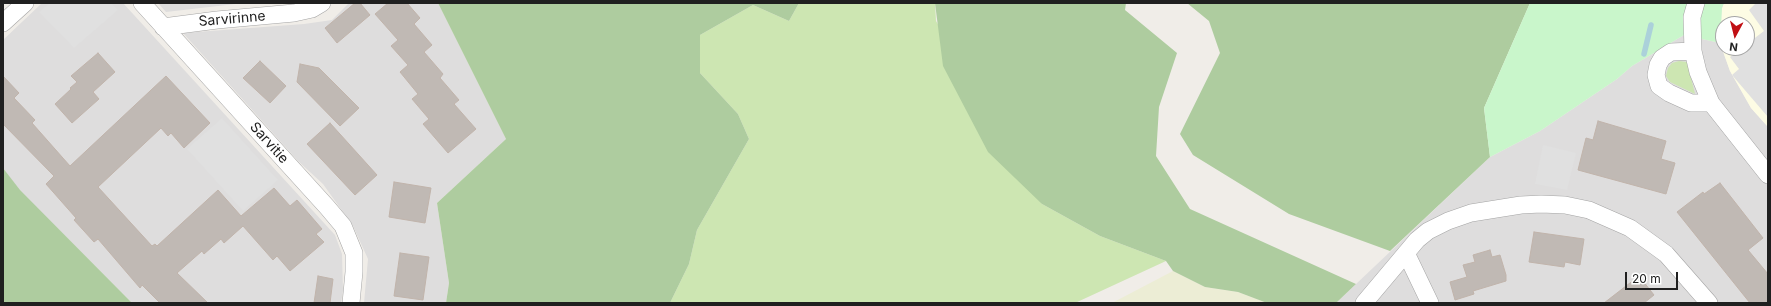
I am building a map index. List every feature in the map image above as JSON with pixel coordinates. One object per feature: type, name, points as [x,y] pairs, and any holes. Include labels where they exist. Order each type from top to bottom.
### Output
[{"type":"street","points":[[3,23],[25,3]]},
{"type":"street","name":"Sarvitie","points":[[142,3],[343,226],[354,253],[354,272],[350,303]]},
{"type":"street","name":"Sarvirinne","points":[[164,26],[294,13],[312,9],[322,3]]},
{"type":"street","points":[[1696,3],[1692,16],[1693,51],[1698,72],[1711,103],[1768,175]]},
{"type":"street","points":[[1693,51],[1671,52],[1662,58],[1658,65],[1656,75],[1659,86],[1669,93],[1691,103],[1711,103]]},
{"type":"street","points":[[1364,303],[1416,240],[1428,231],[1448,221],[1471,213],[1521,205],[1541,204],[1565,205],[1589,210],[1603,215],[1642,236],[1666,254],[1709,303]]},
{"type":"street","points":[[1406,253],[1430,303]]},
{"type":"shaded area","points":[[42,3],[123,3],[335,235],[342,254],[343,291],[341,303],[132,303],[19,190],[3,168],[3,40]]},
{"type":"shaded area","points":[[50,3],[111,3],[118,10],[74,48],[39,12]]},
{"type":"shaded area","points":[[158,3],[244,3],[166,12]]},
{"type":"shaded area","points":[[349,3],[438,3],[506,139],[437,203],[449,283],[446,303],[364,303],[368,259],[353,226],[323,184],[298,161],[183,33],[304,24],[332,20]]},
{"type":"shaded area","points":[[1724,3],[1768,3],[1768,127],[1751,108],[1730,71],[1725,56],[1755,56],[1755,16],[1722,16]]},
{"type":"shaded area","points":[[1756,3],[1768,3],[1768,117],[1732,75],[1739,69],[1730,57],[1755,56],[1755,38],[1764,31],[1755,18],[1755,16],[1753,16],[1749,10]]},
{"type":"shaded area","points":[[1684,35],[1715,42],[1715,56],[1725,56],[1730,71],[1751,108],[1768,127],[1768,303],[1336,303],[1490,157],[1540,131],[1617,79],[1632,66]]},
{"type":"shaded area","points":[[222,118],[278,180],[243,211],[187,149]]},
{"type":"shaded area","points":[[1543,145],[1576,153],[1567,190],[1535,184]]},
{"type":"shaded area","points":[[1173,271],[1205,287],[1238,292],[1267,303],[1112,303]]},
{"type":"green space","points":[[438,3],[799,3],[789,21],[753,5],[700,35],[700,73],[738,114],[749,139],[697,230],[689,264],[670,303],[446,303],[449,283],[437,203],[506,139]]},
{"type":"green space","points":[[799,3],[935,3],[936,21],[1042,204],[1100,236],[1166,261],[1075,303],[670,303],[689,264],[697,230],[749,139],[738,114],[700,73],[700,35],[753,5],[789,21]]},
{"type":"green space","points":[[935,3],[1126,3],[1125,10],[1177,53],[1159,107],[1156,156],[1190,209],[1356,284],[1336,303],[1267,303],[1238,292],[1205,287],[1173,271],[1166,261],[1100,236],[1042,204],[988,152],[943,66]]},
{"type":"green space","points":[[1187,3],[1530,3],[1484,108],[1490,157],[1390,251],[1289,214],[1193,155],[1180,134],[1220,53],[1209,21]]},
{"type":"green space","points":[[1530,3],[1724,3],[1722,16],[1715,16],[1715,42],[1684,35],[1632,66],[1617,79],[1540,131],[1490,157],[1484,108]]},
{"type":"green space","points":[[1679,61],[1687,62],[1695,94],[1670,82],[1666,76],[1668,68],[1672,63]]},
{"type":"green space","points":[[3,168],[20,190],[132,303],[3,303]]},
{"type":"building","points":[[355,3],[360,3],[370,15],[337,43],[325,28]]},
{"type":"building","points":[[388,3],[407,3],[420,18],[414,24],[432,45],[424,52],[443,74],[440,78],[459,100],[454,104],[476,129],[448,153],[423,124],[429,119],[412,99],[418,94],[400,72],[408,65],[391,46],[398,40],[375,14]]},
{"type":"building","points":[[98,53],[115,72],[93,92],[99,99],[72,123],[55,104],[77,82],[71,76]]},
{"type":"building","points":[[260,61],[286,86],[270,103],[243,78]]},
{"type":"building","points":[[300,64],[319,68],[359,108],[340,126],[297,82]]},
{"type":"building","points":[[3,76],[19,93],[14,98],[35,120],[32,123],[70,166],[166,76],[210,123],[184,148],[171,133],[168,136],[161,128],[98,187],[152,246],[155,244],[157,246],[218,190],[241,216],[274,188],[290,206],[297,200],[322,229],[316,234],[324,242],[290,271],[277,256],[273,260],[243,226],[224,243],[221,239],[204,254],[202,251],[177,273],[208,303],[160,303],[142,285],[140,288],[98,239],[94,242],[74,220],[76,218],[46,184],[54,176],[3,124]]},
{"type":"building","points":[[1598,121],[1666,141],[1661,159],[1675,163],[1666,194],[1578,170],[1586,138],[1593,140]]},
{"type":"building","points":[[330,123],[377,175],[355,195],[307,144]]},
{"type":"building","points":[[394,182],[431,188],[425,223],[389,217]]},
{"type":"building","points":[[1720,183],[1763,238],[1748,250],[1768,274],[1768,303],[1750,303],[1677,212],[1703,192],[1704,194]]},
{"type":"building","points":[[1534,232],[1584,239],[1580,265],[1565,262],[1564,267],[1529,262]]},
{"type":"building","points":[[1490,250],[1492,257],[1500,255],[1506,275],[1506,281],[1473,291],[1474,294],[1455,300],[1450,282],[1467,277],[1463,265],[1475,262],[1473,255]]},
{"type":"building","points":[[400,253],[429,257],[423,300],[394,296]]},
{"type":"building","points":[[318,276],[333,279],[330,303],[314,303]]},
{"type":"building","points":[[1639,276],[1654,295],[1644,303],[1604,303]]},
{"type":"waterway","points":[[1644,54],[1651,25]]}]
